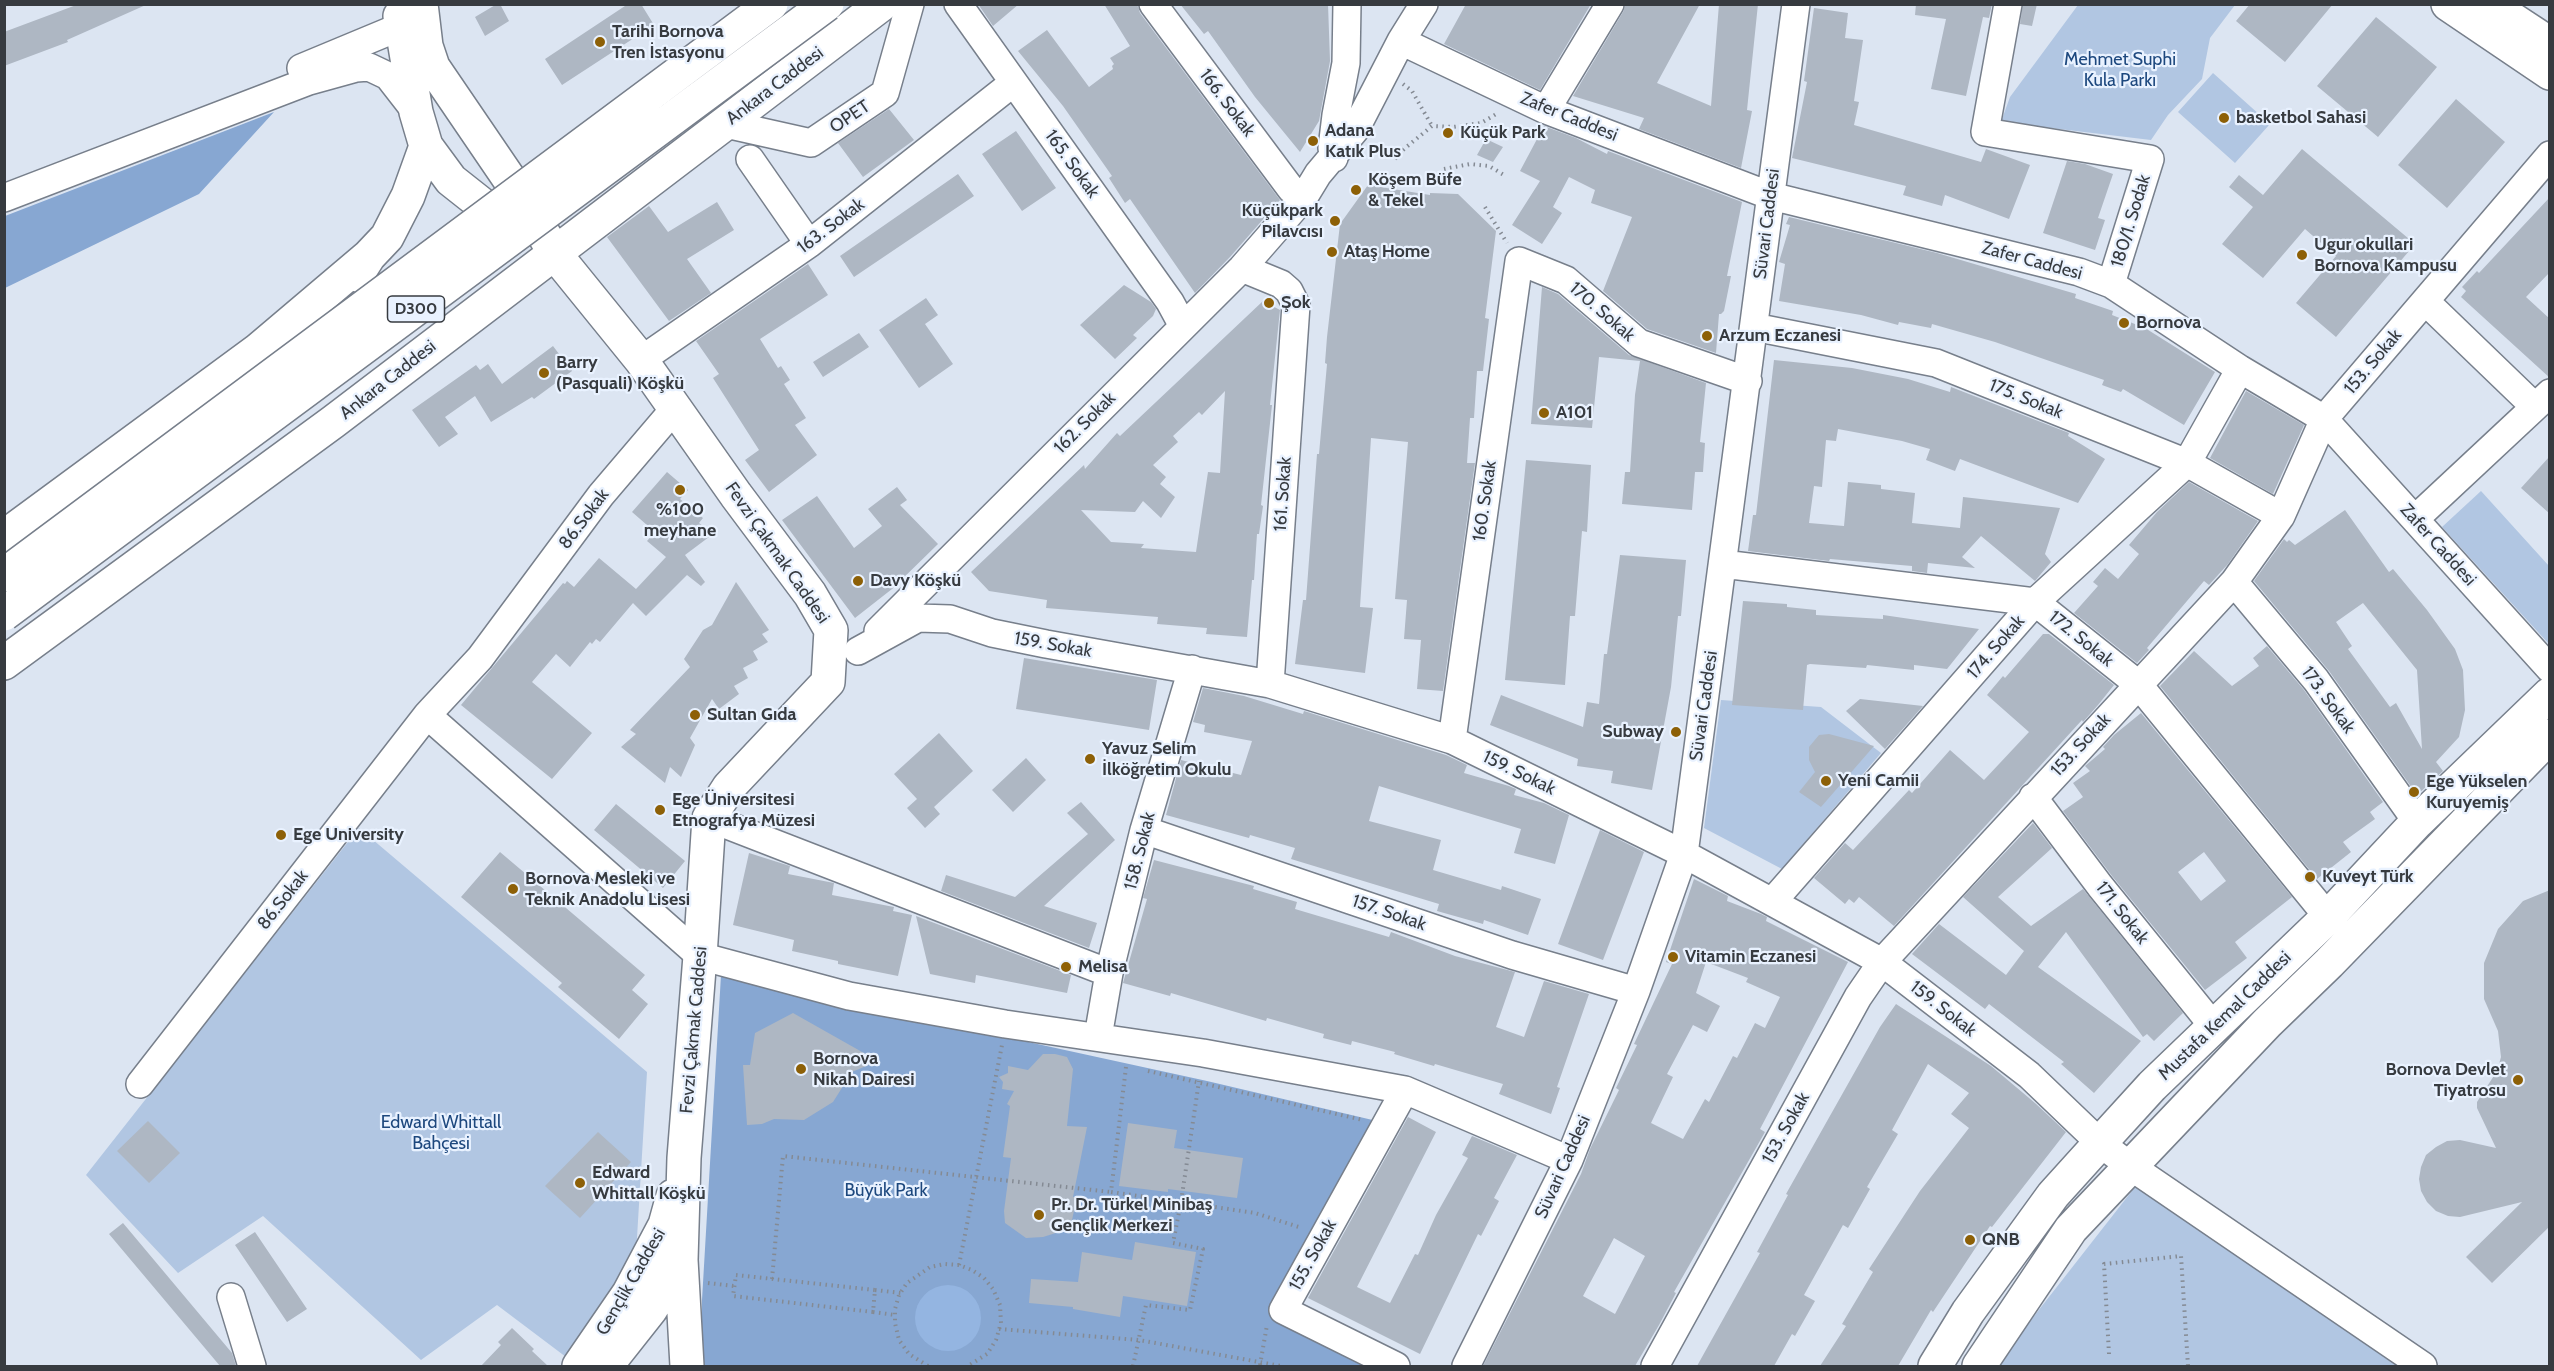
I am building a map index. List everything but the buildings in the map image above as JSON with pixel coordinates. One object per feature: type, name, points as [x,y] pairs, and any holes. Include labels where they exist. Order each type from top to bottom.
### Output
[{"type":"main road","name":"D300","points":[[4,575],[771,4]]},
{"type":"main road","name":"Ankara Caddesi","points":[[4,614],[827,4]]},
{"type":"main road","name":"Ankara Caddesi","points":[[4,663],[333,422],[882,4]]},
{"type":"main road","points":[[2448,4],[2550,73]]},
{"type":"main road","points":[[2489,4],[2550,44]]},
{"type":"main road","points":[[416,11],[416,112],[426,146],[451,180],[533,245],[555,254]]},
{"type":"main road","name":"Fevzi Çakmak Caddesi","points":[[416,11],[433,67],[527,205],[555,254],[641,360],[736,495],[810,594],[831,630],[828,682]]},
{"type":"main road","points":[[4,537],[258,350],[369,256],[387,237],[418,171],[426,146]]},
{"type":"main road","points":[[369,256],[356,277],[354,296],[362,322],[370,332],[398,341],[423,338],[464,321]]},
{"type":"main road","points":[[258,350],[285,334],[302,332],[316,335],[331,347],[349,380],[347,394],[333,422]]},
{"type":"main road","points":[[708,818],[729,787],[828,682]]},
{"type":"main road","name":"Mustafa Kemal Caddesi","points":[[1935,1366],[1968,1312],[2053,1195],[2152,1086],[2328,917],[2417,822],[2550,694]]},
{"type":"main road","name":"Mustafa Kemal Caddesi","points":[[1978,1366],[2070,1229],[2550,736]]},
{"type":"main road","name":"Fevzi Çakmak Caddesi","points":[[687,1366],[681,1260],[684,1158],[708,818]]},
{"type":"main road","name":"Gençlik Caddesi","points":[[606,1366],[640,1301],[684,1158]]},
{"type":"main road","name":"Gençlik Caddesi","points":[[579,1366],[681,1260]]},
{"type":"main road","points":[[640,1301],[684,1333]]},
{"type":"street","name":"OPET","points":[[726,124],[811,143],[885,93],[910,4]]},
{"type":"street","name":"165. Sokak","points":[[958,4],[1170,302],[1183,326]]},
{"type":"street","name":"166. Sokak","points":[[1153,4],[1291,189],[1304,197]]},
{"type":"street","points":[[1334,158],[1332,148],[1336,115],[1346,63],[1347,4]]},
{"type":"street","name":"162. Sokak","points":[[828,682],[1242,268],[1304,197],[1318,174],[1334,158],[1355,130],[1401,41],[1424,4]]},
{"type":"street","points":[[1546,110],[1610,4]]},
{"type":"street","name":"Süvari Caddesi","points":[[1466,1366],[1569,1160],[1636,991],[1684,854],[1796,4]]},
{"type":"street","name":"180/1. Sodak","points":[[2008,4],[1985,132],[2150,159],[2111,284]]},
{"type":"street","points":[[4,179],[304,67],[416,11]]},
{"type":"street","name":"Zafer Caddesi","points":[[1401,41],[1546,110],[1771,196],[2079,272],[2111,284],[2240,369],[2324,419],[2550,669]]},
{"type":"street","points":[[4,198],[309,81],[356,68],[369,67],[388,76],[416,112]]},
{"type":"street","name":"163. Sokak","points":[[641,360],[809,244],[1013,83]]},
{"type":"street","name":"153. Sokak","points":[[1655,1366],[1858,997],[1882,962],[2234,582],[2281,516],[2324,419],[2550,155]]},
{"type":"street","points":[[750,159],[809,244]]},
{"type":"street","name":"170. Sokak","points":[[1519,261],[1566,280],[1639,344],[1748,381]]},
{"type":"street","name":"160. Sokak","points":[[1452,740],[1519,261]]},
{"type":"street","name":"161. Sokak","points":[[1242,268],[1281,284],[1289,291],[1296,305],[1270,684]]},
{"type":"street","points":[[2415,519],[2542,400],[2425,301]]},
{"type":"street","name":"175. Sokak","points":[[1754,327],[1936,363],[2187,462],[2281,516]]},
{"type":"street","name":"174. Sokak","points":[[1773,901],[2035,602],[2187,462],[2240,369]]},
{"type":"street","name":"86.Sokak","points":[[140,1084],[427,715],[480,658],[601,495],[676,407]]},
{"type":"street","name":"172. Sokak","points":[[1723,564],[2035,602],[2138,684],[2328,917]]},
{"type":"street","name":"173. Sokak","points":[[2234,582],[2316,680],[2417,822]]},
{"type":"street","name":"159. Sokak","points":[[858,651],[918,618],[950,619],[1003,635],[1270,684],[1452,740],[1684,854],[1882,962],[2029,1075],[2100,1143],[2130,1166],[2423,1366]]},
{"type":"street","name":"158. Sokak","points":[[1098,1037],[1109,973],[1144,830],[1192,669]]},
{"type":"street","points":[[427,715],[700,956],[849,996],[1005,1024],[1203,1053],[1405,1090],[1569,1160]]},
{"type":"street","name":"171. Sokak","points":[[2033,797],[2100,886],[2214,1027]]},
{"type":"street","points":[[708,818],[1109,973]]},
{"type":"street","name":"157. Sokak","points":[[1144,830],[1512,955],[1636,991]]},
{"type":"street","name":"155. Sokak","points":[[1396,1366],[1283,1310],[1405,1090]]},
{"type":"street","points":[[231,1297],[252,1366]]},
{"type":"path","points":[[1384,74],[1412,91],[1432,126]]},
{"type":"path","points":[[1395,159],[1432,126],[1453,127],[1481,123],[1497,114],[1501,108]]},
{"type":"path","points":[[1444,169],[1470,164],[1489,166],[1504,175]]},
{"type":"path","points":[[1485,207],[1519,261]]},
{"type":"path","points":[[959,1265],[1005,1024]]},
{"type":"path","points":[[1133,1366],[1146,1305],[1190,1310],[1203,1249],[1173,1243],[1203,1053]]},
{"type":"path","points":[[1115,1064],[1136,1069]]},
{"type":"path","points":[[1111,1192],[1126,1066]]},
{"type":"path","points":[[1147,1071],[1366,1120]]},
{"type":"path","points":[[772,1279],[783,1156],[1111,1192],[1256,1213],[1304,1228]]},
{"type":"path","points":[[2109,1354],[2104,1264],[2181,1256],[2188,1366]]},
{"type":"path","points":[[928,1366],[909,1354],[899,1340],[895,1315],[901,1293],[913,1278],[930,1267],[945,1264],[959,1265],[978,1274],[993,1289],[1000,1305],[996,1340],[987,1354],[968,1366]]},
{"type":"path","points":[[895,1315],[734,1296],[736,1275],[901,1293]]},
{"type":"path","points":[[873,1312],[875,1290]]},
{"type":"path","points":[[999,1329],[1139,1340],[1260,1365],[1281,1366]]},
{"type":"green space","name":"Mehmet Suphi Kula Parkı","points":[[2078,5],[2235,5],[2210,38],[2202,79],[2168,115],[2151,140],[2001,122],[2010,97]]},
{"type":"green space","name":"basketbol Sahasi","points":[[2213,73],[2270,124],[2235,163],[2178,112]]},
{"type":"green space","points":[[274,112],[199,194],[5,288],[5,216]]},
{"type":"green space","points":[[2481,491],[2549,566],[2549,644],[2442,527]]},
{"type":"green space","points":[[1721,700],[1821,707],[1881,753],[1782,869],[1704,828]]},
{"type":"green space","name":"Edward Whittall Bahçesi","points":[[359,828],[647,1072],[636,1254],[566,1357],[497,1305],[421,1360],[263,1216],[178,1273],[86,1175]]},
{"type":"green space","name":"Büyük Park","points":[[721,975],[1207,1081],[1381,1122],[1274,1312],[1368,1366],[702,1366],[702,1300]]},
{"type":"green space","points":[[2135,1187],[2234,1235],[2405,1366],[1995,1366]]},
{"type":"shaded area","points":[[948,1285],[960,1288],[971,1295],[978,1306],[981,1318],[978,1330],[971,1341],[960,1348],[948,1351],[936,1348],[925,1341],[918,1330],[915,1318],[918,1306],[925,1295],[936,1288]]},
{"type":"place","name":"Tarihi Bornova Tren İstasyonu","points":[[600,42]]},
{"type":"place","name":"basketbol Sahasi","points":[[2224,118]]},
{"type":"place","name":"Küçük Park","points":[[1448,133]]},
{"type":"place","name":"Adana Katık Plus","points":[[1313,141]]},
{"type":"place","name":"Köşem Büfe & Tekel","points":[[1356,190]]},
{"type":"place","name":"Küçükpark Pilavcısı","points":[[1335,221]]},
{"type":"place","name":"Ataş Home","points":[[1332,252]]},
{"type":"place","name":"Ugur okullari Bornova Kampusu","points":[[2302,255]]},
{"type":"place","name":"Şok","points":[[1269,303]]},
{"type":"place","name":"Bornova","points":[[2124,323]]},
{"type":"place","name":"Arzum Eczanesi","points":[[1707,336]]},
{"type":"place","name":"Barry (Pasquali) Köşkü","points":[[544,373]]},
{"type":"place","name":"A101","points":[[1544,413]]},
{"type":"place","name":"%100 meyhane","points":[[680,490]]},
{"type":"place","name":"Davy Köşkü","points":[[858,581]]},
{"type":"place","name":"Sultan Gıda","points":[[695,715]]},
{"type":"place","name":"Subway","points":[[1676,732]]},
{"type":"place","name":"Yavuz Selim İlköğretim Okulu","points":[[1090,759]]},
{"type":"place","name":"Yeni Camii","points":[[1826,781]]},
{"type":"place","name":"Ege Yükselen Kuruyemiş","points":[[2414,792]]},
{"type":"place","name":"Ege Üniversitesi Etnografya Müzesi","points":[[660,810]]},
{"type":"place","name":"Ege University","points":[[281,835]]},
{"type":"place","name":"Kuveyt Türk","points":[[2310,877]]},
{"type":"place","name":"Bornova Mesleki ve Teknik Anadolu Lisesi","points":[[513,889]]},
{"type":"place","name":"Vitamin Eczanesi","points":[[1673,957]]},
{"type":"place","name":"Melisa","points":[[1066,967]]},
{"type":"place","name":"Bornova Nikah Dairesi","points":[[801,1069]]},
{"type":"place","name":"Bornova Devlet Tiyatrosu","points":[[2518,1080]]},
{"type":"place","name":"Edward Whittall Köşkü","points":[[580,1183]]},
{"type":"place","name":"Pr. Dr. Türkel Minibaş Gençlik Merkezi","points":[[1039,1215]]},
{"type":"place","name":"QNB","points":[[1970,1240]]}]
